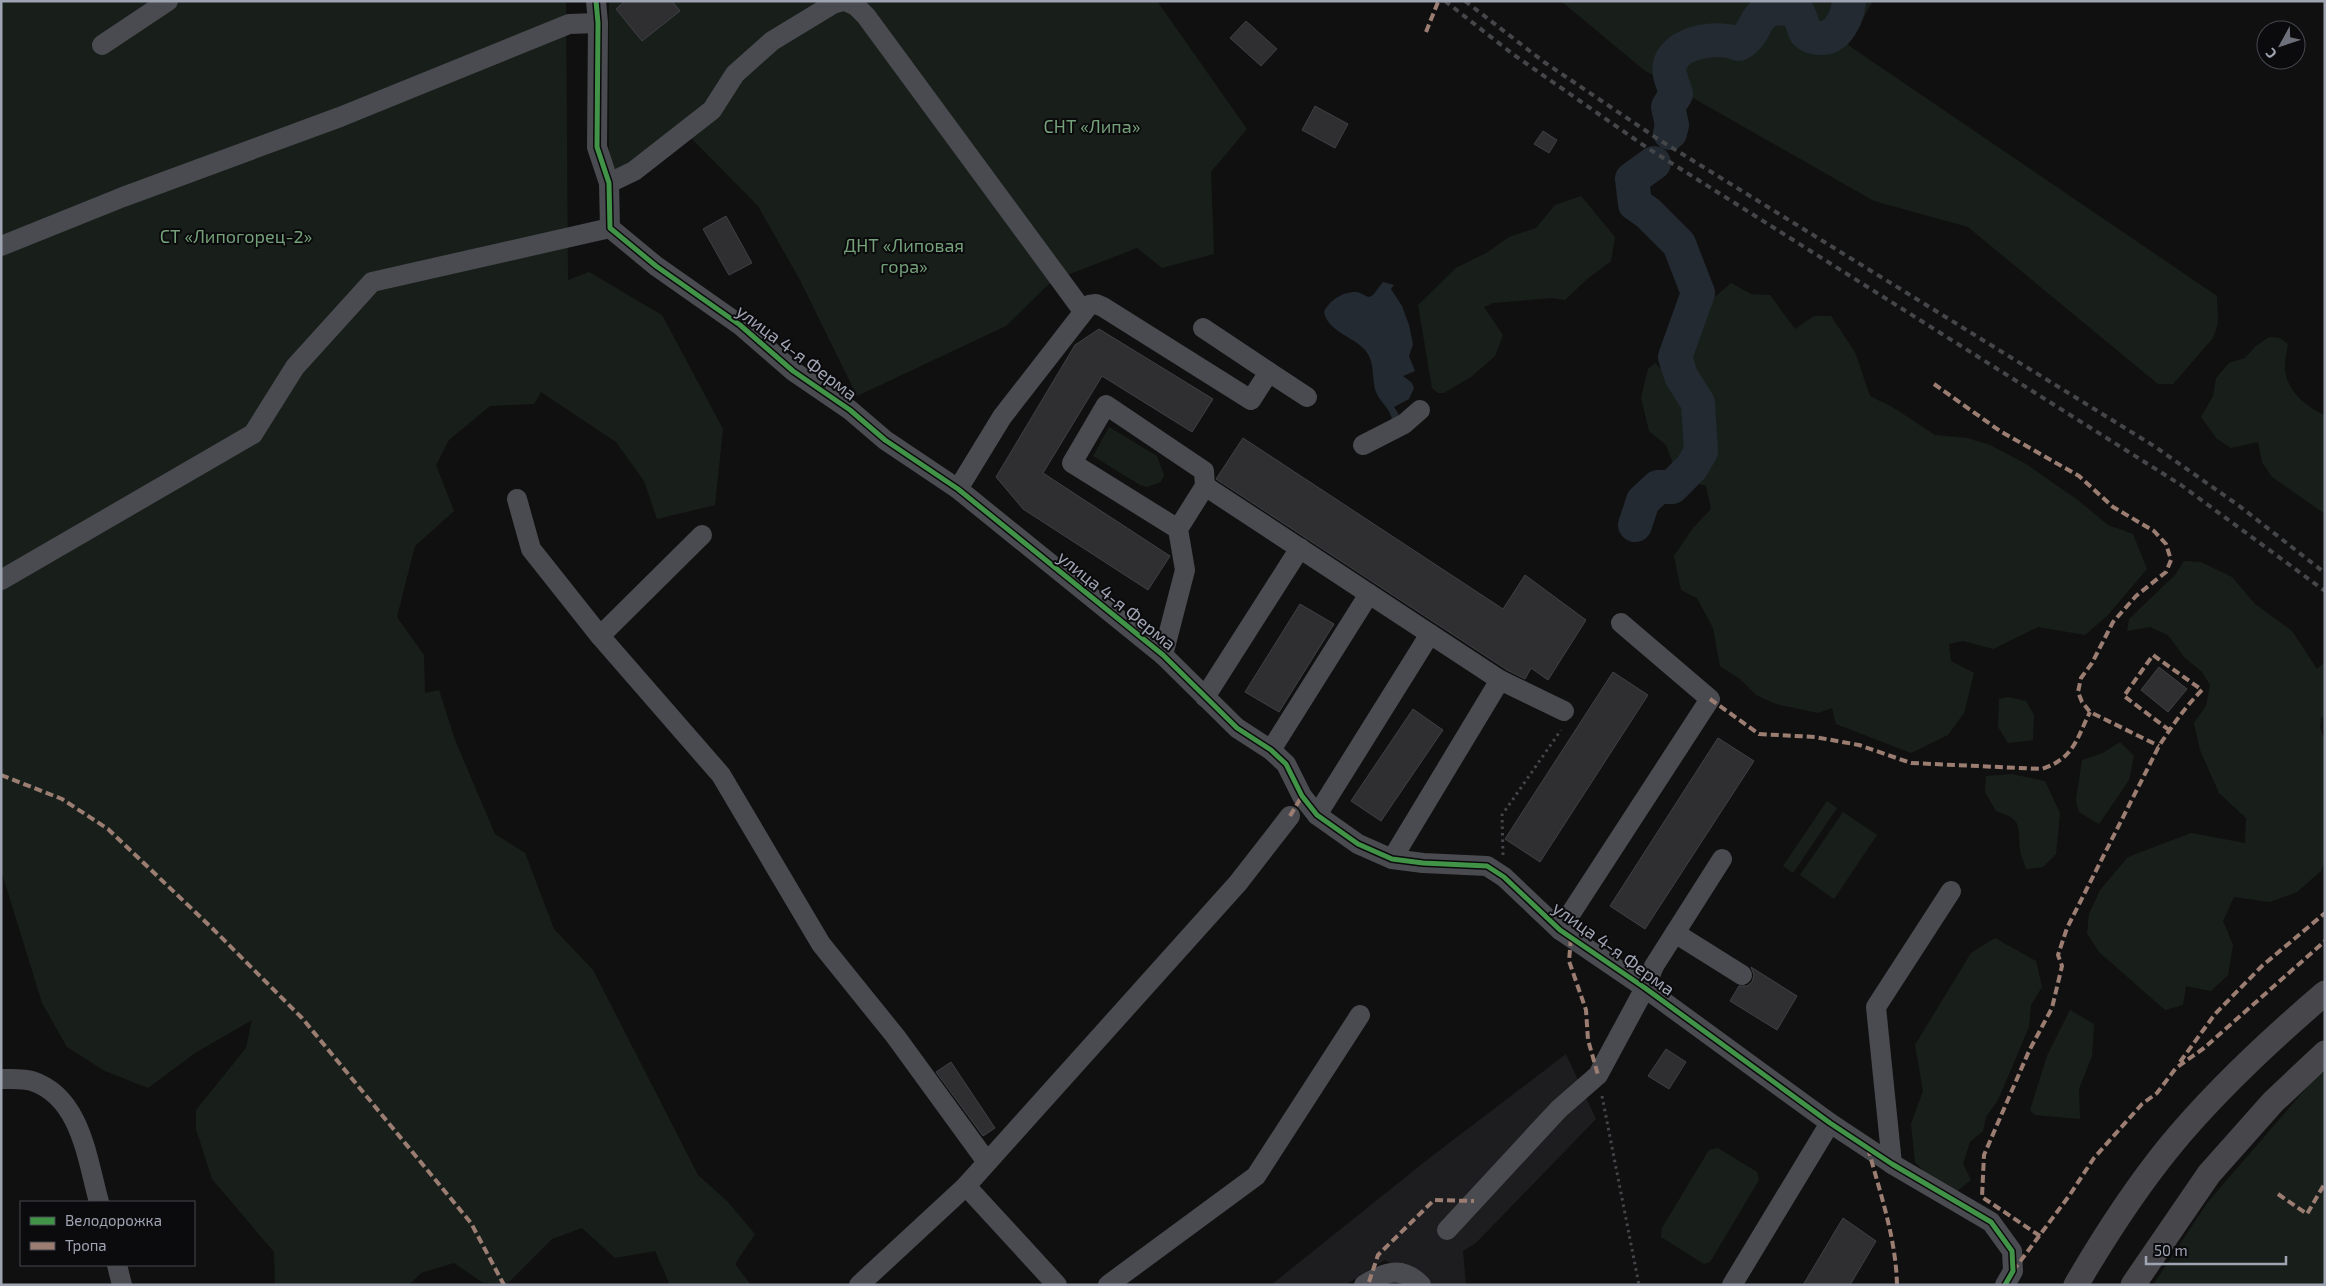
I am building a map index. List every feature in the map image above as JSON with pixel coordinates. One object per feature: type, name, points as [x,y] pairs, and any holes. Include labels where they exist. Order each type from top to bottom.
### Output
[{"type":"main road","points":[[2076,1285],[2107,1232],[2170,1146],[2240,1070],[2325,993]]},
{"type":"main road","points":[[2133,1285],[2209,1174],[2273,1102],[2325,1054]]},
{"type":"street","points":[[102,45],[168,1]]},
{"type":"street","points":[[1,580],[253,434],[295,367],[372,282],[610,228],[609,183],[597,147],[598,23],[596,1]]},
{"type":"street","points":[[609,183],[634,171],[712,110],[735,74],[772,41],[833,4],[844,1],[856,6],[866,16],[1083,311]]},
{"type":"street","points":[[1,246],[123,197],[340,117],[569,24],[598,23]]},
{"type":"street","name":"улица 4-я Ферма","points":[[610,228],[656,266],[740,325],[793,371],[850,410],[885,440],[958,489],[1163,655],[1238,728],[1271,750],[1286,764],[1302,796],[1317,815],[1358,844],[1392,859],[1423,863],[1487,866],[1504,877],[1560,930],[1644,988],[1830,1123],[1892,1164],[1991,1222],[2012,1251],[2013,1272],[2005,1285]]},
{"type":"street","points":[[958,489],[1002,417],[1083,311],[1089,306],[1096,304],[1103,307],[1251,400],[1269,372]]},
{"type":"street","points":[[1203,328],[1307,397]]},
{"type":"street","points":[[1163,655],[1185,570],[1178,529],[1204,486],[1204,471],[1106,405],[1072,463],[1178,529]]},
{"type":"street","points":[[1363,445],[1404,424],[1420,410]]},
{"type":"street","points":[[1204,486],[1500,680],[1565,717]]},
{"type":"street","points":[[517,499],[530,549],[600,636],[720,776],[820,944],[896,1037],[987,1162]]},
{"type":"street","points":[[600,636],[702,535]]},
{"type":"street","points":[[1205,697],[1300,548]]},
{"type":"street","points":[[1271,750],[1369,594]]},
{"type":"street","points":[[1560,930],[1710,700],[1621,623]]},
{"type":"street","points":[[1317,815],[1430,634]]},
{"type":"street","points":[[1392,859],[1500,680]]},
{"type":"street","points":[[859,1285],[966,1186],[1238,882],[1290,816]]},
{"type":"street","points":[[1447,1230],[1560,1109],[1598,1075],[1654,966],[1722,859]]},
{"type":"street","points":[[1892,1164],[1876,1007],[1950,891]]},
{"type":"street","points":[[1675,933],[1742,975]]},
{"type":"street","points":[[1108,1285],[1256,1176],[1360,1015]]},
{"type":"street","points":[[1,1079],[31,1080],[59,1096],[77,1122],[99,1201]]},
{"type":"street","points":[[1732,1285],[1830,1123]]},
{"type":"street","points":[[966,1186],[1057,1285]]},
{"type":"street","points":[[117,1266],[122,1285]]},
{"type":"street","points":[[1364,1285],[1392,1271],[1404,1273],[1421,1285]]},
{"type":"path","points":[[1504,877],[1502,815],[1565,717]]},
{"type":"path","points":[[1598,1075],[1639,1285]]},
{"type":"shaded area","points":[[1383,282],[1394,285],[1391,289],[1402,306],[1413,344],[1409,356],[1415,371],[1403,376],[1412,383],[1414,388],[1409,399],[1394,407],[1403,421],[1392,421],[1390,413],[1378,396],[1372,363],[1367,353],[1358,344],[1335,329],[1326,319],[1324,312],[1333,300],[1347,293],[1357,292],[1369,297],[1373,295]]},
{"type":"shaded area","points":[[1566,1054],[1596,1119],[1476,1243],[1463,1251],[1466,1285],[1433,1285],[1385,1260],[1345,1285],[1271,1285],[1432,1156]]},
{"type":"green space","name":"СТ «Липогорец-2»","points":[[1,1],[566,1],[568,280],[589,272],[662,315],[723,429],[715,505],[657,519],[644,481],[616,442],[541,392],[534,404],[490,406],[449,440],[436,465],[454,511],[415,546],[397,617],[424,655],[425,693],[439,690],[455,740],[495,834],[525,853],[554,929],[593,970],[698,1175],[727,1201],[755,1234],[735,1264],[751,1285],[670,1285],[655,1251],[615,1258],[582,1228],[552,1239],[506,1285],[482,1282],[454,1263],[421,1273],[409,1285],[275,1285],[274,1252],[212,1179],[196,1129],[196,1110],[246,1048],[252,1020],[195,1053],[148,1088],[105,1071],[67,1047],[42,1003],[1,870]]},
{"type":"green space","points":[[609,1],[1157,1],[1247,129],[1211,172],[1214,254],[1162,268],[1137,248],[1052,281],[1006,326],[857,396],[800,280],[758,206],[692,139],[668,136],[618,170],[609,165]]},
{"type":"green space","points":[[1561,1],[1707,1],[1707,3],[1713,1],[1873,1],[1848,45],[2217,296],[2218,323],[2213,338],[2173,384],[2158,384],[1968,227],[1874,201],[1644,70]]},
{"type":"green space","points":[[1581,196],[1615,237],[1611,261],[1586,280],[1565,300],[1551,298],[1493,303],[1484,307],[1503,335],[1495,356],[1471,377],[1444,393],[1438,393],[1432,388],[1418,305],[1456,268],[1486,253],[1509,237],[1536,228],[1555,205]]},
{"type":"green space","points":[[1731,283],[1751,294],[1770,295],[1795,329],[1814,316],[1831,316],[1855,352],[1870,396],[1894,408],[1935,435],[1967,438],[1990,445],[2026,464],[2079,501],[2108,525],[2133,534],[2147,569],[2107,616],[2085,635],[2038,627],[1993,649],[1963,641],[1949,644],[1951,661],[1974,673],[1964,713],[1948,735],[1911,753],[1836,724],[1832,708],[1818,713],[1776,704],[1756,695],[1740,679],[1720,666],[1713,628],[1697,598],[1681,590],[1674,556],[1693,528],[1711,509],[1706,486],[1678,477],[1666,445],[1649,431],[1641,398],[1648,369],[1655,363],[1687,395],[1691,381],[1684,362],[1689,338],[1701,323],[1703,307]]},
{"type":"green space","points":[[2269,337],[2280,338],[2288,344],[2285,372],[2288,381],[2303,401],[2325,415],[2325,514],[2272,477],[2262,462],[2258,442],[2231,448],[2217,439],[2201,417],[2213,396],[2216,378],[2229,363],[2245,358],[2256,346]]},
{"type":"green space","points":[[1109,427],[1157,456],[1164,475],[1161,482],[1147,487],[1140,485],[1093,456]]},
{"type":"green space","points":[[2184,561],[2201,562],[2232,577],[2255,604],[2292,631],[2317,669],[2325,662],[2325,718],[2321,717],[2320,728],[2325,741],[2325,859],[2321,871],[2297,892],[2270,902],[2234,897],[2223,921],[2233,945],[2228,975],[2211,991],[2186,986],[2183,1005],[2165,1010],[2099,952],[2087,933],[2089,914],[2100,890],[2128,857],[2191,833],[2245,843],[2246,818],[2219,793],[2200,750],[2194,723],[2206,706],[2210,685],[2202,672],[2184,657],[2168,635],[2150,627],[2127,631],[2129,619],[2175,575]]},
{"type":"green space","points":[[2008,697],[2026,701],[2034,715],[2033,740],[2008,743],[1998,727],[1999,699]]},
{"type":"green space","points":[[2120,742],[2134,756],[2129,780],[2099,824],[2079,812],[2076,800],[2082,760],[2103,753]]},
{"type":"green space","points":[[2012,774],[2045,781],[2060,813],[2056,854],[2043,867],[2026,869],[2020,850],[2017,824],[2011,817],[1996,811],[1985,792],[1986,776]]},
{"type":"green space","points":[[1827,801],[1837,808],[1793,873],[1783,866]]},
{"type":"green space","points":[[1843,812],[1877,835],[1834,899],[1800,875]]},
{"type":"green space","points":[[1995,938],[2036,961],[2042,987],[2031,1005],[2029,1027],[1998,1100],[1986,1117],[1983,1131],[1970,1142],[1963,1164],[1971,1180],[1956,1192],[1934,1181],[1915,1162],[1911,1124],[1923,1091],[1915,1045],[1971,953]]},
{"type":"green space","points":[[2070,1010],[2094,1024],[2092,1056],[2079,1089],[2080,1119],[2035,1115],[2030,1110],[2047,1056]]},
{"type":"green space","points":[[2321,1071],[2325,1076],[2325,1285],[2153,1285],[2207,1203]]},
{"type":"green space","points":[[1718,1148],[1757,1172],[1759,1180],[1710,1262],[1704,1264],[1661,1237],[1662,1228],[1709,1150]]},
{"type":"building","points":[[625,1],[672,1],[680,11],[642,41],[616,9]]},
{"type":"building","points":[[1246,21],[1277,49],[1261,66],[1230,38]]},
{"type":"building","points":[[1315,106],[1348,124],[1335,148],[1302,130]]},
{"type":"building","points":[[1543,131],[1557,140],[1549,153],[1534,144]]},
{"type":"building","points":[[726,216],[752,263],[729,275],[703,229]]},
{"type":"building","points":[[1099,329],[1213,399],[1192,432],[1102,376],[1043,473],[1170,556],[1148,590],[1023,509],[996,477],[1075,345]]},
{"type":"building","points":[[1243,438],[1503,609],[1525,575],[1586,620],[1548,680],[1531,668],[1525,679],[1507,670],[1216,479]]},
{"type":"building","points":[[1300,604],[1334,624],[1279,712],[1245,692]]},
{"type":"building","points":[[2159,667],[2187,689],[2168,712],[2141,690]]},
{"type":"building","points":[[1613,672],[1648,695],[1540,862],[1505,839]]},
{"type":"building","points":[[1413,709],[1443,730],[1381,821],[1351,801]]},
{"type":"building","points":[[1718,738],[1754,761],[1645,929],[1610,906]]},
{"type":"building","points":[[1751,967],[1797,996],[1777,1030],[1730,1001],[1739,986],[1747,986],[1752,982],[1754,975]]},
{"type":"building","points":[[1666,1049],[1686,1062],[1669,1089],[1648,1076]]},
{"type":"building","points":[[951,1062],[995,1128],[983,1136],[936,1072]]},
{"type":"building","points":[[1843,1218],[1876,1241],[1850,1285],[1803,1285]]},
{"type":"waterway","points":[[1670,133],[1672,125],[1668,107],[1676,94],[1669,68],[1674,56],[1681,50],[1690,45],[1711,40],[1739,44],[1751,32],[1764,13],[1782,9],[1797,11],[1805,31],[1809,35],[1816,38],[1826,37],[1832,35],[1841,26],[1847,13],[1849,1]]},
{"type":"waterway","points":[[1635,525],[1643,501],[1658,487],[1672,487],[1692,467],[1701,451],[1698,403],[1681,376],[1675,357],[1698,293],[1679,244],[1648,213],[1635,204],[1632,179],[1654,163]]},
{"type":"railway","points":[[1445,1],[1514,55],[1646,147],[2181,485],[2325,591]]},
{"type":"railway","points":[[1465,1],[1544,62],[1658,139],[2154,446],[2238,505],[2325,573]]},
{"type":"marked path","points":[[1426,32],[1438,2],[1442,1]]},
{"type":"marked path","points":[[1934,384],[2000,431],[2079,476],[2113,507],[2154,531],[2166,544],[2171,560],[2166,572],[2136,596],[2113,622],[2092,663],[2081,678],[2078,692],[2082,702],[2090,712],[2159,746]]},
{"type":"marked path","points":[[2040,1236],[1982,1197],[1984,1155],[2029,1051],[2052,1008],[2062,966],[2058,955],[2067,928],[2159,746],[2179,717],[2202,690],[2153,655],[2124,696],[2169,730]]},
{"type":"marked path","points":[[1710,699],[1759,734],[1815,737],[1859,745],[1911,763],[2042,769],[2053,765],[2068,754],[2090,712]]},
{"type":"marked path","points":[[1,775],[62,799],[108,829],[213,929],[302,1018],[471,1223],[504,1285]]},
{"type":"marked path","points":[[1290,816],[1302,796]]},
{"type":"marked path","points":[[2180,1062],[2215,1014],[2262,966],[2325,913]]},
{"type":"marked path","points":[[1571,938],[1569,961],[1586,1010],[1588,1040],[1598,1075]]},
{"type":"marked path","points":[[2013,1271],[2069,1196],[2094,1158],[2142,1104],[2157,1093],[2176,1068],[2204,1048],[2325,941]]},
{"type":"marked path","points":[[1868,1148],[1891,1233],[1897,1285]]},
{"type":"marked path","points":[[2278,1194],[2307,1214],[2325,1183]]},
{"type":"marked path","points":[[1369,1282],[1378,1255],[1434,1200],[1474,1201]]},
{"type":"cycle path","points":[[596,1],[598,23],[597,147],[609,183],[610,228],[656,266],[740,325],[793,371],[850,410],[885,440],[958,489],[1163,655],[1237,728],[1271,750],[1286,764],[1302,796],[1317,815],[1358,844],[1392,859],[1423,863],[1487,866],[1504,877],[1560,930],[1645,988],[1830,1123],[1892,1164],[1991,1222],[2012,1251],[2013,1271],[2005,1285]]},
{"type":"park label","name":"СНТ «Липа»","points":[[1092,126]]},
{"type":"park label","name":"ДНТ «Липовая гора»","points":[[904,255]]}]
